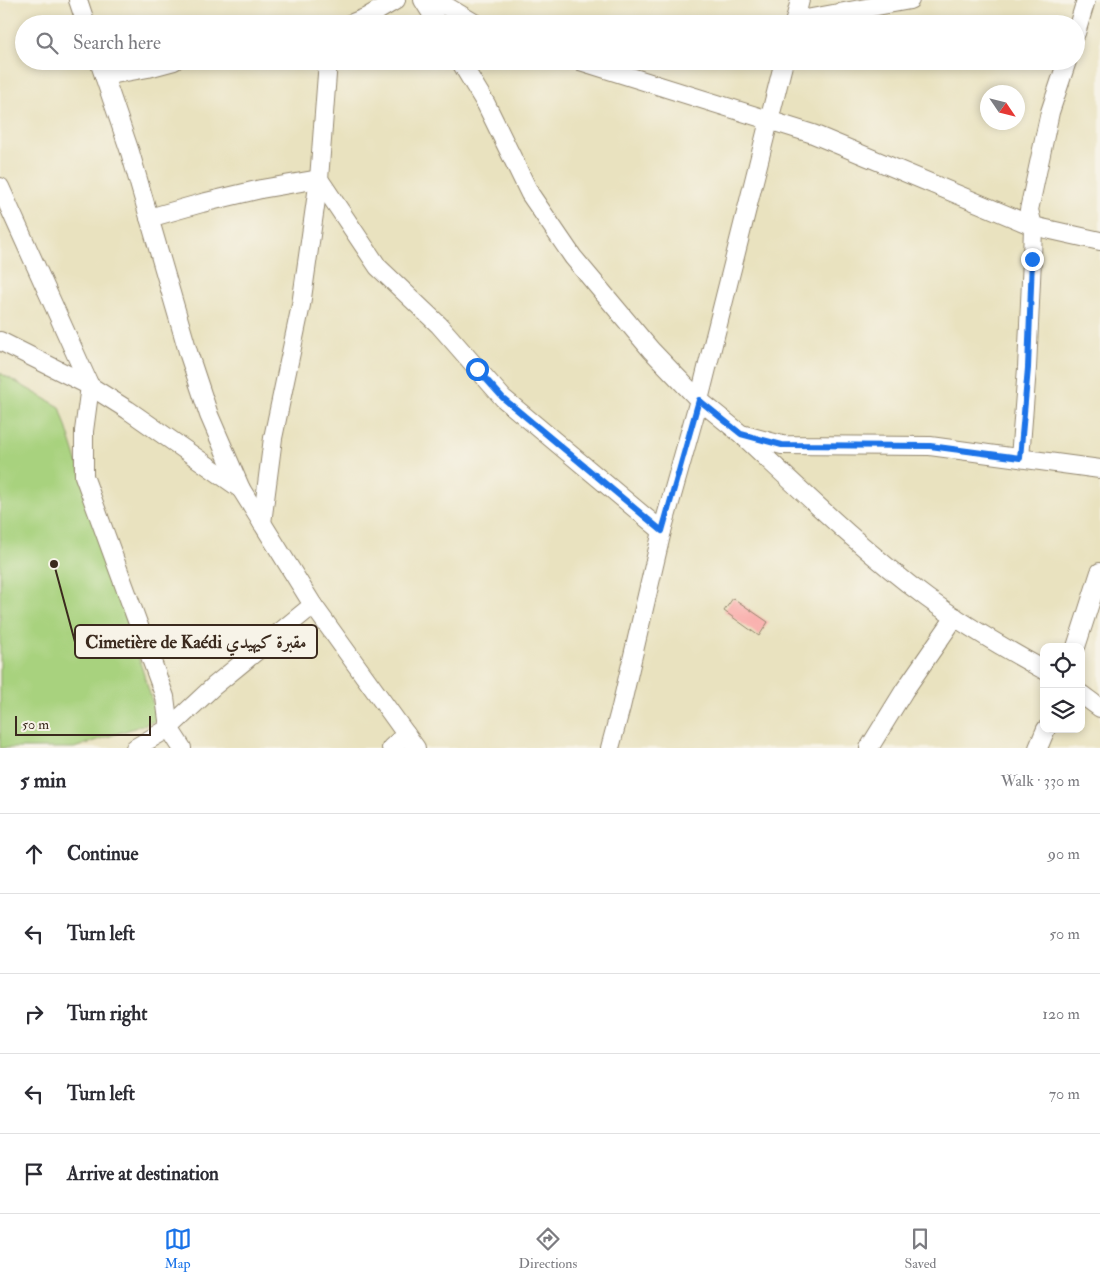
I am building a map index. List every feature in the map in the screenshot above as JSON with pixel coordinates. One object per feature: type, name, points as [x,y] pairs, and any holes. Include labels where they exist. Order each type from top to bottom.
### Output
[{"type":"street","points":[[78,0],[83,15]]},
{"type":"street","points":[[370,15],[396,0]]},
{"type":"street","points":[[423,0],[432,15]]},
{"type":"street","points":[[436,0],[461,15]]},
{"type":"street","points":[[796,15],[800,0]]},
{"type":"street","points":[[831,15],[910,0]]},
{"type":"street","points":[[1081,15],[1086,0]]},
{"type":"street","points":[[102,70],[130,152],[192,363],[210,415],[240,489],[312,605],[411,741],[391,748]]},
{"type":"street","points":[[262,523],[273,438],[301,305],[319,179],[327,70]]},
{"type":"street","points":[[465,70],[486,104],[530,194],[573,258],[651,350],[699,400],[741,434],[835,523],[927,598],[999,645],[1040,668]]},
{"type":"street","points":[[608,70],[813,134],[1033,226],[1100,241]]},
{"type":"street","points":[[610,748],[624,698],[662,531],[699,400],[782,70]]},
{"type":"street","points":[[1020,458],[1028,368],[1033,226],[1029,210],[1050,112],[1064,70]]},
{"type":"street","points":[[149,218],[261,189],[319,179]]},
{"type":"street","points":[[319,179],[378,267],[439,325],[503,398],[662,531]]},
{"type":"street","points":[[0,186],[90,386],[84,431],[84,476],[165,697],[169,728],[182,748]]},
{"type":"street","points":[[0,342],[90,386],[128,410],[240,489]]},
{"type":"street","points":[[741,434],[782,445],[930,446],[1100,469]]},
{"type":"street","points":[[1077,643],[1100,572]]},
{"type":"street","points":[[135,748],[169,728],[214,686],[312,605]]},
{"type":"street","points":[[868,748],[904,691],[955,617]]},
{"type":"street","points":[[1085,697],[1100,708]]},
{"type":"street","points":[[1038,748],[1044,733]]},
{"type":"green space","points":[[0,373],[60,407],[158,720],[74,748],[0,748]]},
{"type":"building","points":[[733,598],[768,622],[759,636],[724,611]]},
{"type":"place","name":"Cimetière de Kaédi مقبرة كيهيدي","points":[[54,564]]},
{"type":"route","points":[[477,369],[503,398],[662,531],[699,400],[741,434],[782,445],[930,446],[1020,458],[1028,368],[1032,259]]}]
